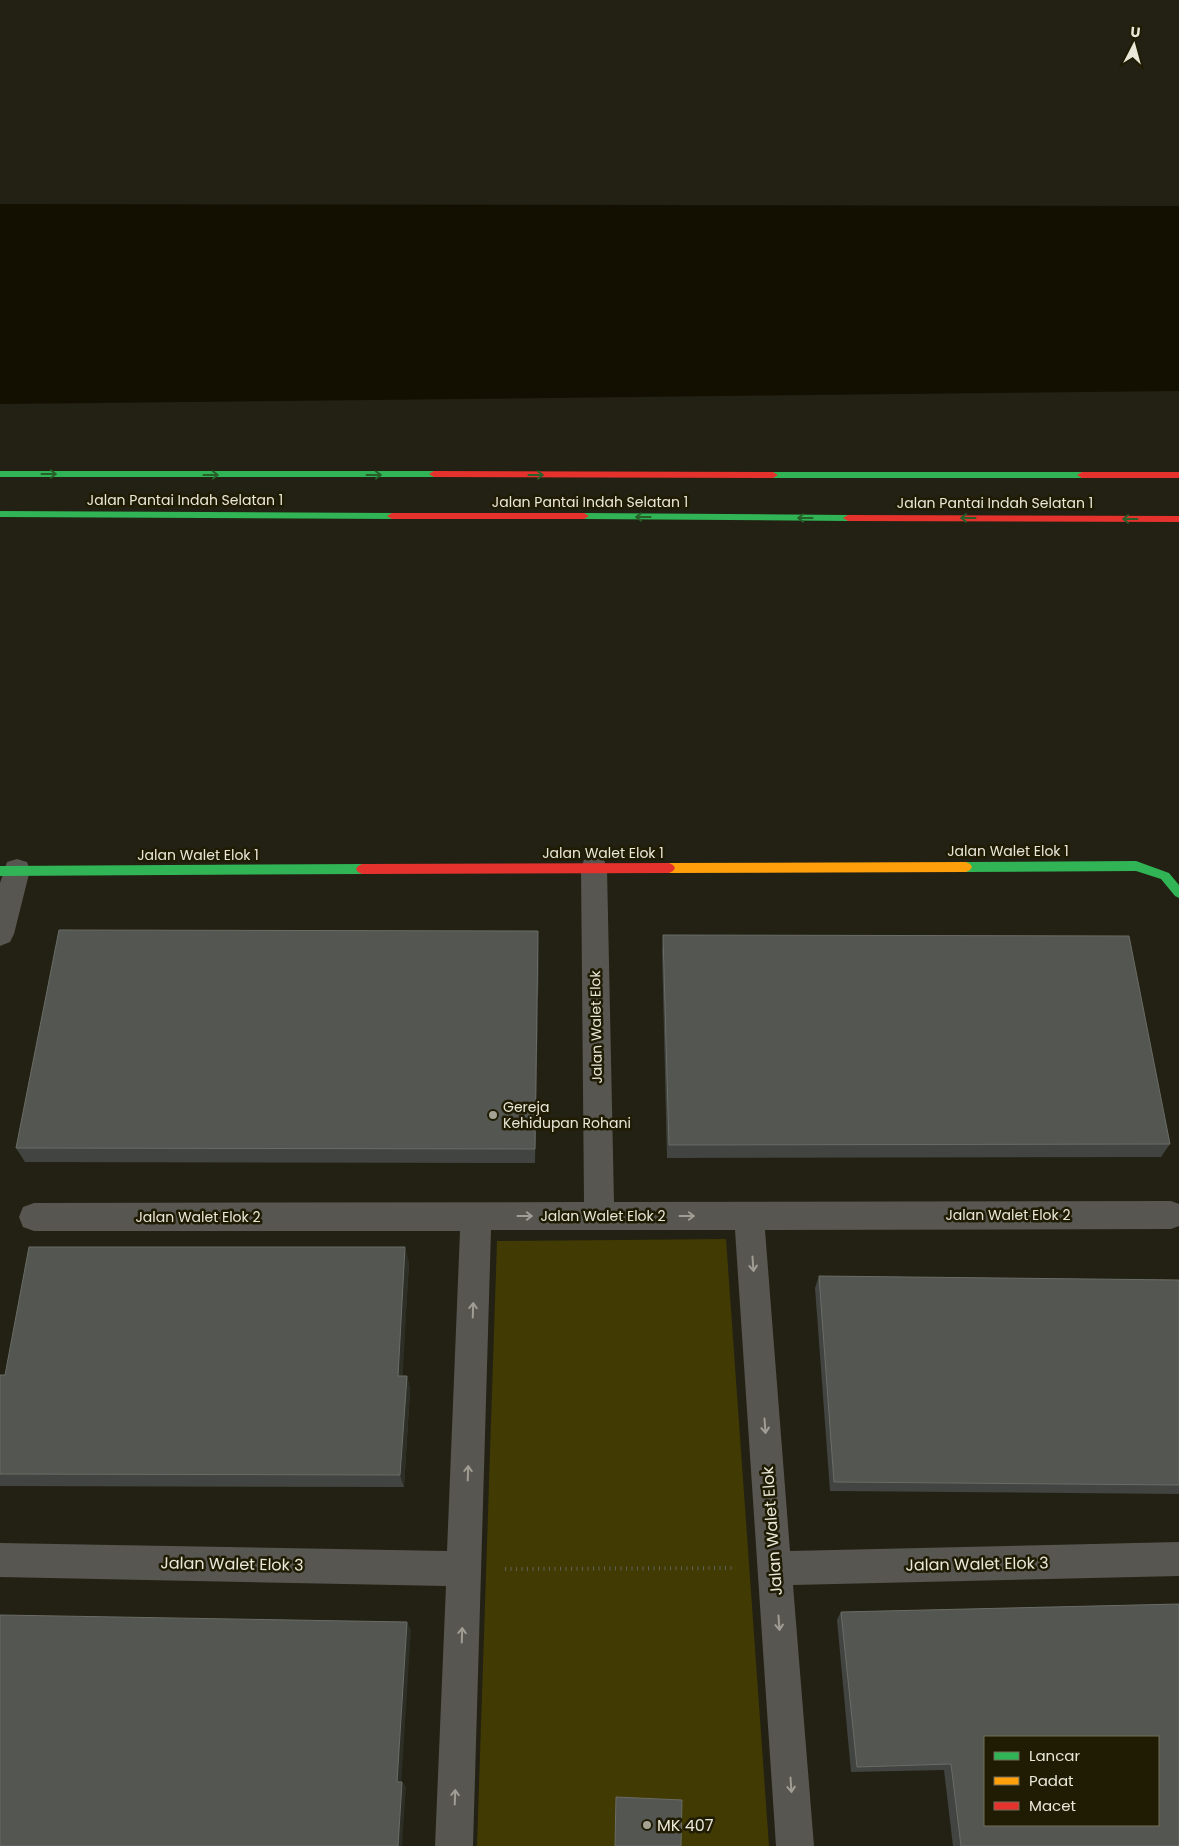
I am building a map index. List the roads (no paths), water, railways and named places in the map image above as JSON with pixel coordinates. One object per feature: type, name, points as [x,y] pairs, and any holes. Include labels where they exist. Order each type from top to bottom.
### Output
[{"type":"street","name":"Jalan Pantai Indah Selatan 1","points":[[0,474],[1179,475]]},
{"type":"street","name":"Jalan Pantai Indah Selatan 1","points":[[0,514],[1179,519]]},
{"type":"street","name":"Jalan Walet Elok 1","points":[[8,871],[1136,866],[1166,876],[1179,892]]},
{"type":"street","name":"Jalan Walet Elok","points":[[594,868],[599,1216]]},
{"type":"street","points":[[0,934],[8,871]]},
{"type":"street","name":"Jalan Walet Elok 2","points":[[34,1217],[1171,1215]]},
{"type":"street","points":[[454,1846],[476,1216]]},
{"type":"street","name":"Jalan Walet Elok","points":[[749,1216],[795,1846]]},
{"type":"street","name":"Jalan Walet Elok 3","points":[[775,1568],[1179,1559]]},
{"type":"street","name":"Jalan Walet Elok 3","points":[[0,1560],[465,1569]]},
{"type":"place","name":"Gereja Kehidupan Rohani","points":[[493,1115]]},
{"type":"place","name":"MK 407","points":[[647,1825]]}]
